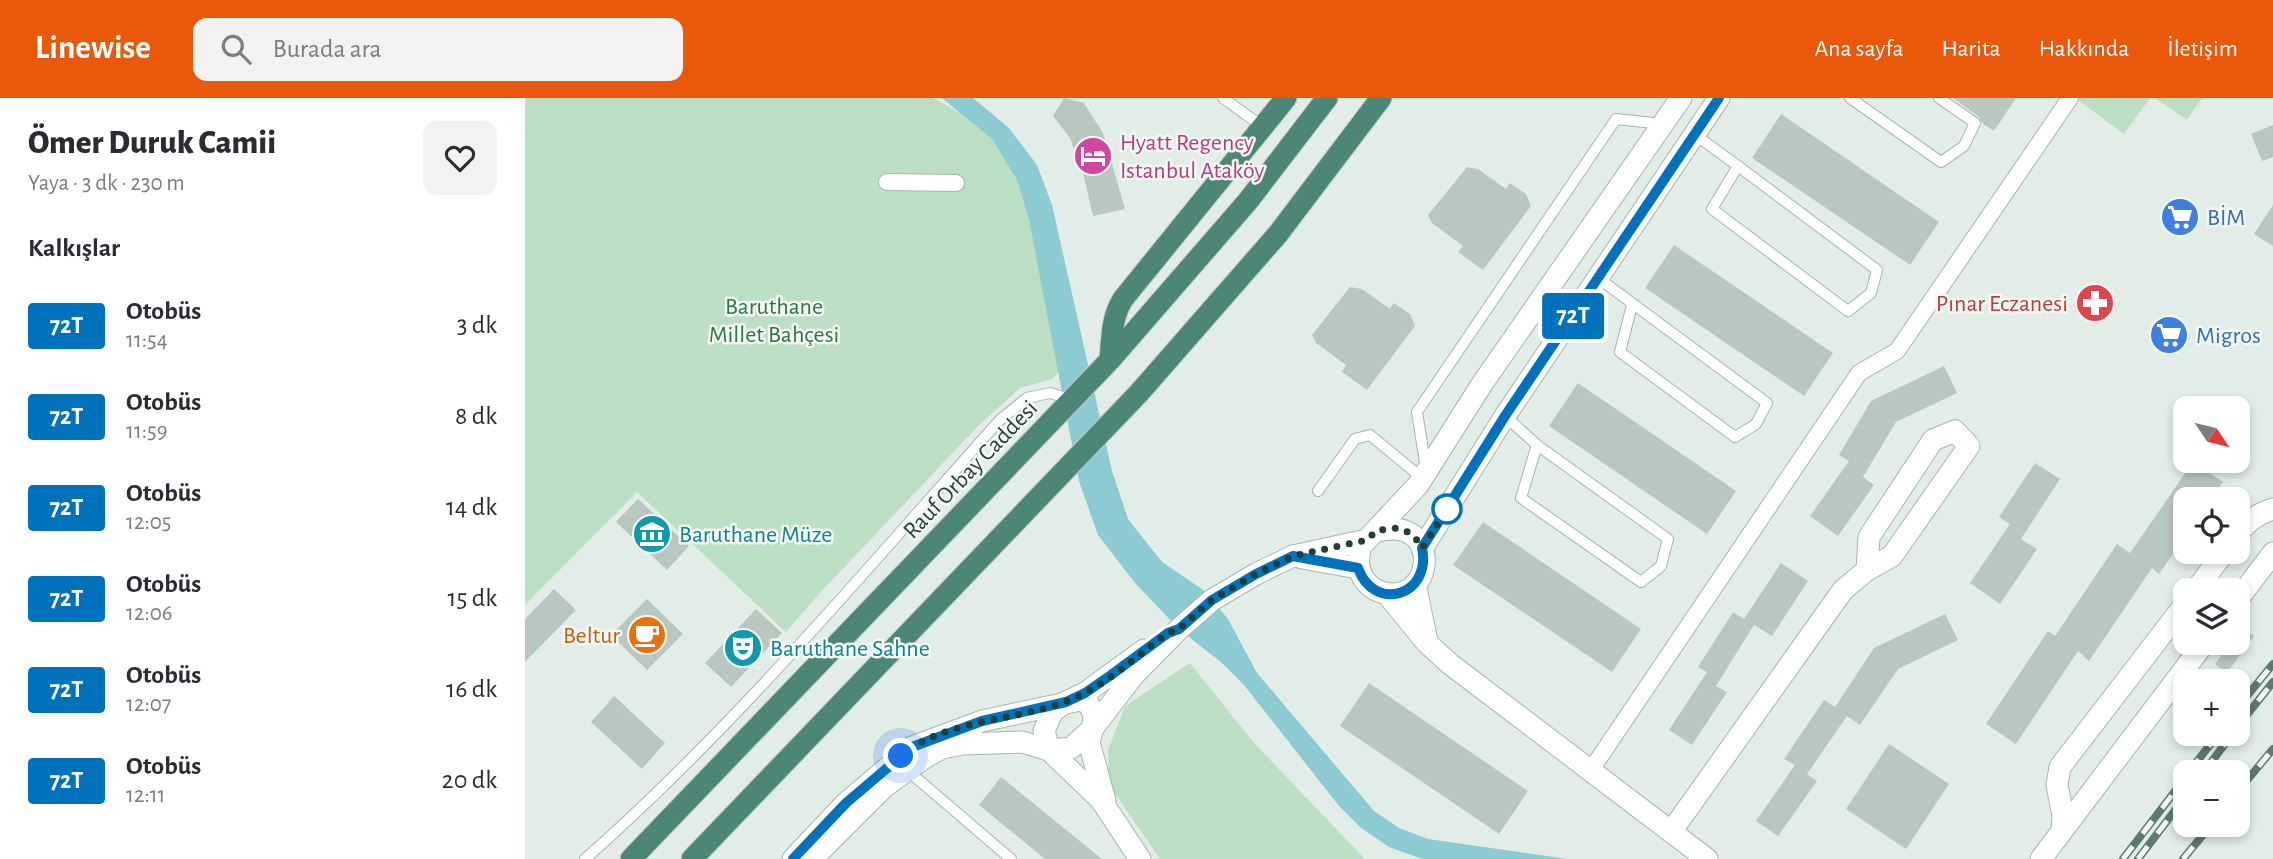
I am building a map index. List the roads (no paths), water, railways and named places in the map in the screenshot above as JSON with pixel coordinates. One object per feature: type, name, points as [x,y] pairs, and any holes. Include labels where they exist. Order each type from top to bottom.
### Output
[{"type":"highway","points":[[1110,360],[1113,326],[1117,309],[1123,299],[1286,98]]},
{"type":"highway","name":"Rauf Orbay Caddesi","points":[[631,859],[1110,360],[1248,201],[1327,98]]},
{"type":"highway","points":[[692,859],[1139,393],[1278,234],[1381,98]]},
{"type":"street","points":[[1591,771],[1859,373],[1897,351],[2070,98]]},
{"type":"street","points":[[813,859],[883,788],[943,748],[963,744],[1022,741],[1049,750],[1071,748],[1093,728],[1133,676],[1212,600],[1293,556],[1371,535],[1398,528],[1408,532],[1422,548],[1424,568],[1415,584],[1407,591],[1387,594],[1371,588],[1358,568],[1361,547],[1371,535],[1424,475],[1482,384],[1671,112],[1713,107]]},
{"type":"street","points":[[1422,548],[1509,411],[1713,107]]},
{"type":"street","points":[[887,182],[956,183]]},
{"type":"street","points":[[1482,384],[1509,411]]},
{"type":"street","points":[[1671,832],[1843,590],[1867,570],[1892,556],[1969,446],[1955,431],[1933,440],[1868,537],[1867,570]]},
{"type":"street","points":[[2250,521],[2262,512],[2273,509]]},
{"type":"street","points":[[2250,583],[2273,553]]},
{"type":"street","points":[[1293,556],[1358,568]]},
{"type":"street","points":[[1415,584],[1427,643]]},
{"type":"street","points":[[1387,594],[1427,643],[1450,664],[1707,859]]},
{"type":"street","points":[[2062,831],[2063,816],[2057,785],[2060,767],[2173,620]]},
{"type":"street","points":[[1140,859],[1101,800],[1049,750],[1044,732],[1053,711],[1085,693],[1168,633],[1179,629]]},
{"type":"street","points":[[2041,859],[2195,655]]},
{"type":"street","points":[[793,859],[846,803],[912,747],[982,721],[1080,700],[1088,703],[1094,714],[1089,742],[1110,816]]},
{"type":"lane","points":[[1223,98],[1263,127]]},
{"type":"lane","points":[[1850,98],[1941,162],[1964,146],[1975,123],[1939,98]]},
{"type":"lane","points":[[1424,475],[1417,412],[1616,119],[1671,112]]},
{"type":"lane","points":[[1694,134],[1738,166],[1877,270],[1871,293],[1848,311],[1712,209],[1738,166]]},
{"type":"lane","points":[[1598,278],[1767,403],[1755,424],[1735,437],[1620,352],[1632,305]]},
{"type":"lane","points":[[585,859],[624,825],[751,696],[1000,420],[1027,398],[1050,393],[1073,400]]},
{"type":"lane","points":[[1509,411],[1537,445],[1668,539],[1661,566],[1641,582],[1521,498],[1537,445]]},
{"type":"lane","points":[[1318,491],[1355,439],[1362,435],[1370,435],[1424,475]]},
{"type":"lane","points":[[907,770],[1011,859]]},
{"type":"water","points":[[942,98],[973,98],[1009,128],[1037,165],[1052,205],[1112,471],[1128,519],[1162,562],[1202,589],[1212,600],[1228,619],[1257,673],[1374,811],[1399,828],[1428,839],[1568,859],[1422,859],[1389,847],[1360,827],[1339,806],[1244,685],[1222,663],[1179,629],[1135,583],[1098,535],[1079,481],[1029,220],[1017,180],[992,139]]},
{"type":"railway","points":[[2250,692],[2273,664]]},
{"type":"railway","points":[[2250,711],[2273,682]]},
{"type":"railway","points":[[2198,760],[2209,746]]},
{"type":"railway","points":[[2213,760],[2223,746]]},
{"type":"railway","points":[[2250,777],[2273,749]]},
{"type":"railway","points":[[2123,859],[2173,794]]},
{"type":"railway","points":[[2138,859],[2173,813]]},
{"type":"railway","points":[[2183,859],[2201,837]]},
{"type":"place","name":"Hyatt Regency Istanbul Ataköy","points":[[1093,156]]},
{"type":"place","name":"BİM","points":[[2180,217]]},
{"type":"place","name":"Pınar Eczanesi","points":[[2095,303]]},
{"type":"place","name":"Migros","points":[[2169,335]]},
{"type":"place","name":"Baruthane Müze","points":[[652,534]]},
{"type":"place","name":"Beltur","points":[[647,635]]},
{"type":"place","name":"Baruthane Sahne","points":[[743,648]]},
{"type":"park label","name":"Baruthane Millet Bahçesi","points":[[774,320]]}]
